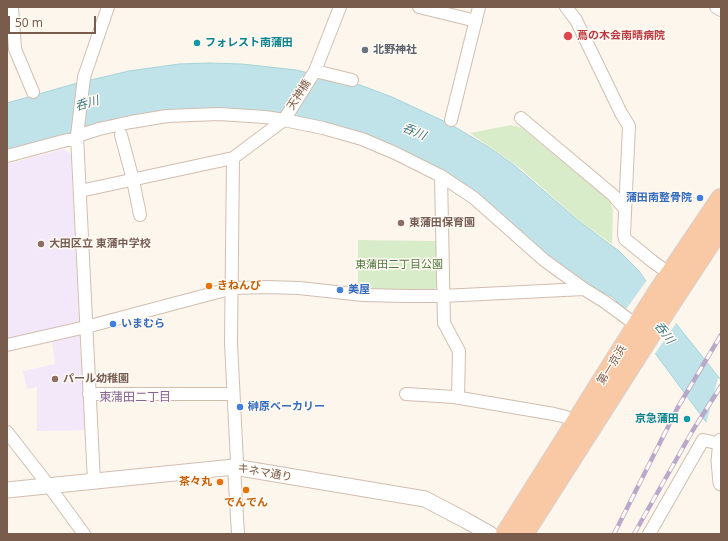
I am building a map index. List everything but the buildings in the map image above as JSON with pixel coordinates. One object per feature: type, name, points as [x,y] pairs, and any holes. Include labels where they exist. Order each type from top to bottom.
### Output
[{"type":"highway","name":"第一京浜","points":[[677,279],[721,198]]},
{"type":"highway","name":"第一京浜","points":[[506,534],[637,328],[662,301],[677,279],[721,226]]},
{"type":"highway","name":"第一京浜","points":[[523,534],[637,328]]},
{"type":"street","points":[[12,7],[16,49],[33,92]]},
{"type":"street","points":[[94,482],[77,137],[84,80],[108,7]]},
{"type":"street","name":"天神橋","points":[[285,118],[314,72],[340,7]]},
{"type":"street","points":[[419,7],[476,21]]},
{"type":"street","points":[[451,120],[480,7]]},
{"type":"street","points":[[566,7],[576,20],[597,65],[629,126],[625,239],[677,279]]},
{"type":"street","points":[[716,7],[721,10]]},
{"type":"street","points":[[314,72],[352,80]]},
{"type":"street","points":[[7,156],[67,140],[99,129],[131,122],[174,116],[219,114],[285,118],[297,123],[323,128],[362,139],[395,152],[441,176],[474,198],[544,260],[584,290],[605,302],[637,328]]},
{"type":"street","points":[[80,191],[233,158],[285,118]]},
{"type":"street","points":[[521,118],[613,196],[625,209]]},
{"type":"street","points":[[121,135],[133,180],[140,215]]},
{"type":"street","points":[[233,158],[233,288],[231,343],[237,462],[234,467],[238,534]]},
{"type":"street","points":[[441,176],[442,296],[444,323],[459,351],[458,398]]},
{"type":"street","points":[[7,345],[86,327],[233,288],[299,288],[363,295],[442,296],[584,290]]},
{"type":"street","points":[[89,394],[233,394]]},
{"type":"street","points":[[406,394],[458,398],[554,414],[566,417],[576,422]]},
{"type":"street","points":[[7,432],[84,534]]},
{"type":"street","points":[[649,534],[703,440],[721,443],[719,461],[721,484]]},
{"type":"street","name":"キネマ通り","points":[[7,490],[234,467],[424,499],[490,534]]},
{"type":"shaded area","name":"大田区立 東蒲中学校","points":[[64,149],[71,154],[79,325],[7,339],[7,164]]},
{"type":"shaded area","name":"パール幼稚園","points":[[81,334],[88,430],[37,431],[37,387],[27,389],[23,371],[55,364],[52,340]]},
{"type":"green space","points":[[511,125],[522,128],[610,201],[613,210],[612,244],[582,223],[520,168],[470,133]]},
{"type":"green space","name":"東蒲田二丁目公園","points":[[358,240],[437,241],[437,287],[430,292],[358,288]]},
{"type":"water","name":"呑川","points":[[179,64],[242,64],[296,70],[360,85],[392,97],[450,124],[487,146],[514,165],[581,223],[619,251],[639,271],[674,321],[721,380],[721,436],[706,422],[615,299],[577,280],[550,259],[507,221],[376,141],[205,111],[7,152],[7,103],[74,84],[129,71]]},
{"type":"pier","points":[[647,280],[677,322],[654,355],[624,312]]},
{"type":"pier","points":[[718,378],[721,380],[721,438],[706,424]]},
{"type":"railway","points":[[614,534],[678,407],[721,335]]},
{"type":"railway","points":[[634,534],[693,430],[721,386]]},
{"type":"place","name":"蔦の木会南晴病院","points":[[568,36]]},
{"type":"place","name":"フォレスト南蒲田","points":[[197,43]]},
{"type":"place","name":"北野神社","points":[[365,50]]},
{"type":"place","name":"蒲田南整骨院","points":[[700,198]]},
{"type":"place","name":"東蒲田保育園","points":[[401,223]]},
{"type":"place","name":"大田区立 東蒲中学校","points":[[41,244]]},
{"type":"place","name":"きねんび","points":[[209,286]]},
{"type":"place","name":"美屋","points":[[340,290]]},
{"type":"place","name":"いまむら","points":[[113,324]]},
{"type":"place","name":"パール幼稚園","points":[[55,379]]},
{"type":"place","name":"榊原ベーカリー","points":[[240,407]]},
{"type":"place","name":"京急蒲田","points":[[687,419]]},
{"type":"place","name":"茶々丸","points":[[220,482]]},
{"type":"place","name":"でんでん","points":[[246,490]]},
{"type":"district","name":"東蒲田二丁目","points":[[135,398]]}]
